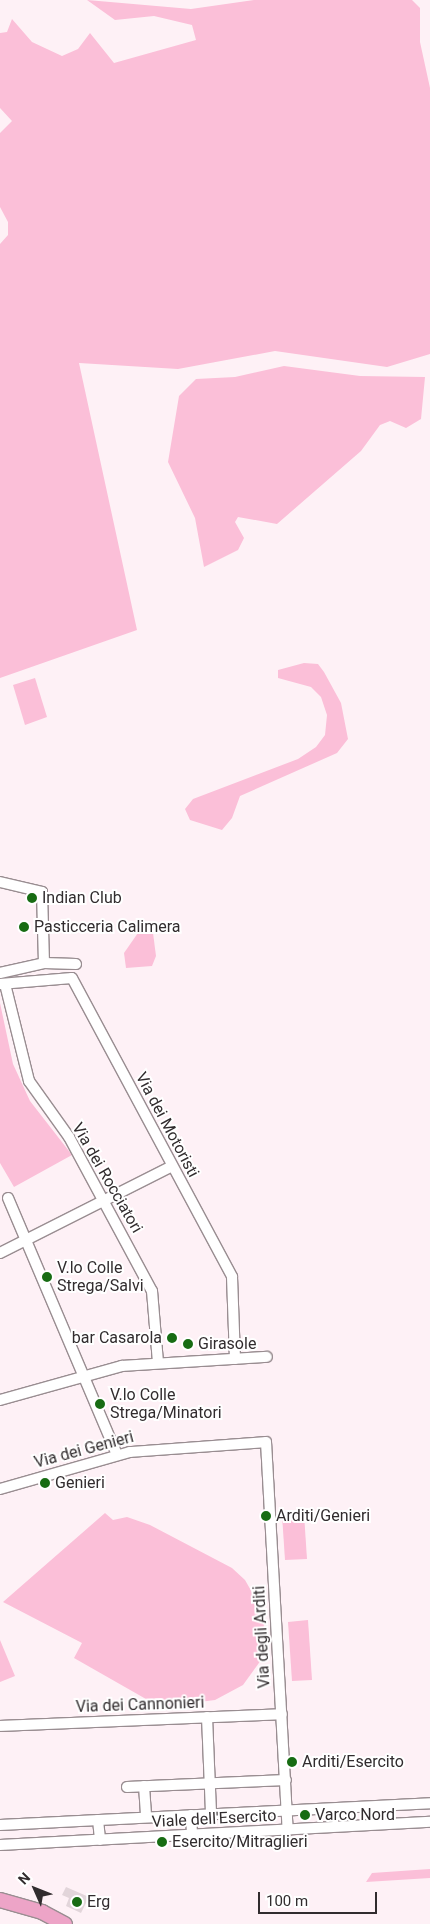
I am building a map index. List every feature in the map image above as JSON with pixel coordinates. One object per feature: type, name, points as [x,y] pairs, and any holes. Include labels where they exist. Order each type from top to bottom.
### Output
[{"type":"main road","points":[[0,1900],[36,1910],[65,1924]]},
{"type":"street","points":[[0,882],[43,894],[44,963]]},
{"type":"street","points":[[0,973],[44,963],[76,964]]},
{"type":"street","name":"Via dei Motoristi","points":[[2,984],[72,978],[232,1277],[235,1359]]},
{"type":"street","name":"Via dei Rocciatori","points":[[2,984],[29,1081],[69,1137],[105,1201],[154,1297],[158,1363]]},
{"type":"street","points":[[0,1253],[27,1242],[172,1166]]},
{"type":"street","points":[[8,1198],[118,1454]]},
{"type":"street","points":[[0,1400],[122,1366],[267,1356]]},
{"type":"street","name":"Via dei Genieri","points":[[0,1489],[118,1454],[266,1442]]},
{"type":"street","name":"Via degli Arditi","points":[[266,1442],[288,1830]]},
{"type":"street","name":"Via dei Cannonieri","points":[[0,1726],[282,1714]]},
{"type":"street","points":[[207,1717],[210,1814]]},
{"type":"street","points":[[127,1787],[286,1780]]},
{"type":"street","points":[[144,1786],[146,1817]]},
{"type":"street","name":"Viale dell'Esercito","points":[[0,1824],[430,1803]]},
{"type":"street","points":[[191,1815],[192,1835]]},
{"type":"street","points":[[98,1820],[100,1840]]},
{"type":"street","name":"Viale dell'Esercito","points":[[0,1845],[430,1822]]},
{"type":"shaded area","points":[[87,0],[191,9],[254,0],[412,0],[420,8],[420,42],[430,88],[430,354],[387,367],[275,351],[178,369],[79,363],[137,630],[0,678],[0,244],[8,235],[8,222],[0,207],[0,133],[12,121],[0,108],[0,33],[7,32],[12,19],[32,42],[62,56],[78,49],[90,33],[114,63],[196,40],[192,25],[154,16],[115,20]]},
{"type":"shaded area","points":[[284,366],[360,376],[425,377],[421,419],[406,428],[390,421],[380,425],[361,451],[277,524],[238,517],[235,522],[244,538],[238,550],[204,567],[195,518],[168,462],[179,396],[196,379],[235,377]]},
{"type":"shaded area","points":[[304,663],[318,664],[324,672],[341,703],[348,739],[337,753],[240,796],[232,818],[222,830],[190,820],[185,809],[193,799],[298,759],[316,747],[325,735],[327,715],[321,697],[311,687],[278,678],[278,670]]},
{"type":"shaded area","points":[[35,678],[47,717],[25,725],[13,685]]},
{"type":"shaded area","points":[[140,930],[153,933],[156,956],[152,966],[126,968],[124,953]]},
{"type":"shaded area","points":[[0,1003],[13,1064],[30,1101],[72,1155],[14,1187],[0,1163]]},
{"type":"shaded area","points":[[105,1513],[113,1520],[127,1517],[150,1525],[232,1568],[245,1580],[261,1608],[266,1640],[264,1656],[243,1685],[215,1700],[160,1707],[74,1658],[82,1643],[3,1602]]},
{"type":"shaded area","points":[[304,1514],[307,1559],[285,1560],[282,1515]]},
{"type":"shaded area","points":[[308,1620],[312,1680],[292,1681],[288,1622]]},
{"type":"shaded area","points":[[0,1640],[15,1676],[0,1682]]},
{"type":"shaded area","points":[[430,1869],[430,1878],[366,1882],[372,1873]]},
{"type":"building","name":"Erg","points":[[66,1887],[89,1897],[81,1913],[66,1906],[69,1898],[62,1895]]},
{"type":"place","name":"Indian Club","points":[[32,898]]},
{"type":"place","name":"Pasticceria Calimera","points":[[24,927]]},
{"type":"place","name":"V.lo Colle Strega/Salvi","points":[[47,1277]]},
{"type":"place","name":"bar Casarola","points":[[172,1338]]},
{"type":"place","name":"Girasole","points":[[188,1344]]},
{"type":"place","name":"V.lo Colle Strega/Minatori","points":[[100,1404]]},
{"type":"place","name":"Genieri","points":[[45,1483]]},
{"type":"place","name":"Arditi/Genieri","points":[[266,1516]]},
{"type":"place","name":"Arditi/Esercito","points":[[292,1762]]},
{"type":"place","name":"Varco Nord","points":[[305,1815]]},
{"type":"place","name":"Esercito/Mitraglieri","points":[[162,1842]]},
{"type":"place","name":"Erg","points":[[77,1902]]}]
